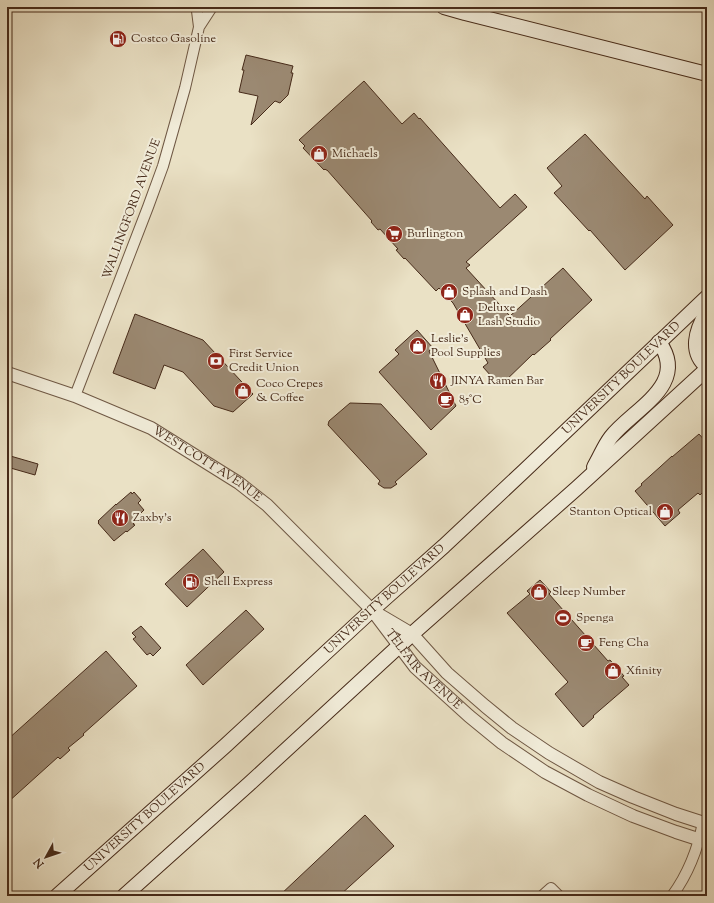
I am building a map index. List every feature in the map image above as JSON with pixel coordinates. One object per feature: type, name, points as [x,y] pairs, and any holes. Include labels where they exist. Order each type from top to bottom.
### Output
[{"type":"main road","points":[[444,7],[707,74]]},
{"type":"main road","name":"UNIVERSITY BOULEVARD","points":[[57,896],[225,746],[372,610],[444,546],[707,297]]},
{"type":"main road","points":[[124,896],[249,784],[412,634],[588,478],[707,368],[698,356],[696,343],[698,329],[707,312]]},
{"type":"main road","points":[[588,478],[611,438],[663,385],[669,366],[664,349],[659,342]]},
{"type":"street","name":"WALLINGFORD AVENUE","points":[[198,7],[197,11],[200,27]]},
{"type":"street","name":"WALLINGFORD AVENUE","points":[[75,396],[163,166],[200,27],[212,7]]},
{"type":"street","name":"WESTCOTT AVENUE","points":[[7,372],[75,396],[151,428],[239,483],[267,505],[372,610]]},
{"type":"street","name":"TELFAIR AVENUE","points":[[372,610],[412,634],[447,673],[512,728],[549,753],[599,782],[676,814],[705,823]]},
{"type":"street","name":"TELFAIR AVENUE","points":[[372,610],[415,667],[469,716],[502,742],[545,772],[588,795],[633,816],[703,841]]},
{"type":"street","points":[[672,896],[703,841],[705,823]]},
{"type":"street","points":[[542,896],[551,888],[559,896]]},
{"type":"building","points":[[246,55],[293,66],[288,95],[280,103],[275,101],[251,125],[258,96],[239,92]]},
{"type":"building","points":[[364,81],[402,124],[414,113],[419,119],[420,118],[500,208],[515,194],[527,207],[466,262],[470,265],[466,268],[510,316],[563,268],[592,300],[550,339],[551,340],[534,355],[533,354],[500,386],[483,367],[488,363],[453,303],[439,288],[436,291],[405,258],[404,259],[396,250],[398,249],[380,229],[378,230],[371,222],[372,221],[327,170],[324,170],[303,148],[305,146],[299,140]]},
{"type":"building","points":[[585,134],[645,199],[647,196],[673,225],[625,270],[590,230],[589,231],[554,193],[562,186],[547,168]]},
{"type":"building","points":[[135,314],[203,340],[253,394],[233,412],[214,406],[183,372],[164,365],[155,389],[113,373]]},
{"type":"building","points":[[417,330],[433,348],[429,351],[456,406],[431,430],[379,372],[399,354],[395,350]]},
{"type":"building","points":[[350,403],[381,404],[427,454],[395,482],[397,484],[391,488],[384,488],[378,484],[380,481],[328,425],[329,421]]},
{"type":"building","points":[[699,434],[707,443],[707,488],[700,495],[698,493],[678,510],[680,513],[665,526],[635,491],[672,456]]},
{"type":"building","points":[[7,455],[38,464],[35,475],[7,467]]},
{"type":"building","name":"Zaxby's","points":[[131,492],[132,494],[134,492],[141,500],[138,503],[144,510],[140,514],[142,516],[133,524],[135,525],[114,541],[98,523],[98,521]]},
{"type":"building","points":[[203,549],[224,572],[187,607],[165,584]]},
{"type":"building","points":[[540,580],[551,592],[549,594],[608,661],[610,660],[624,676],[622,677],[629,685],[593,716],[594,717],[583,727],[555,694],[568,682],[507,613],[530,594],[527,591]]},
{"type":"building","points":[[246,610],[264,629],[203,685],[186,665]]},
{"type":"building","points":[[141,626],[161,648],[153,656],[150,653],[147,655],[133,639],[136,637],[132,633]]},
{"type":"building","points":[[106,651],[137,686],[68,748],[70,750],[60,759],[58,757],[7,803],[7,740]]},
{"type":"building","points":[[365,815],[394,846],[339,896],[279,896]]},
{"type":"place","name":"Costco Gasoline","points":[[118,39]]},
{"type":"place","name":"Michaels","points":[[319,154]]},
{"type":"place","name":"Burlington","points":[[394,234]]},
{"type":"place","name":"Splash and Dash","points":[[449,292]]},
{"type":"place","name":"Deluxe Lash Studio","points":[[465,315]]},
{"type":"place","name":"Leslie's Pool Supplies","points":[[418,346]]},
{"type":"place","name":"First Service Credit Union","points":[[216,361]]},
{"type":"place","name":"JINYA Ramen Bar","points":[[438,381]]},
{"type":"place","name":"Coco Crepes & Coffee","points":[[243,391]]},
{"type":"place","name":"85°C","points":[[446,400]]},
{"type":"place","name":"Stanton Optical","points":[[665,512]]},
{"type":"place","name":"Zaxby's","points":[[120,518]]},
{"type":"place","name":"Shell Express","points":[[191,582]]},
{"type":"place","name":"Sleep Number","points":[[539,592]]},
{"type":"place","name":"Spenga","points":[[563,618]]},
{"type":"place","name":"Feng Cha","points":[[586,643]]},
{"type":"place","name":"Xfinity","points":[[613,671]]}]
